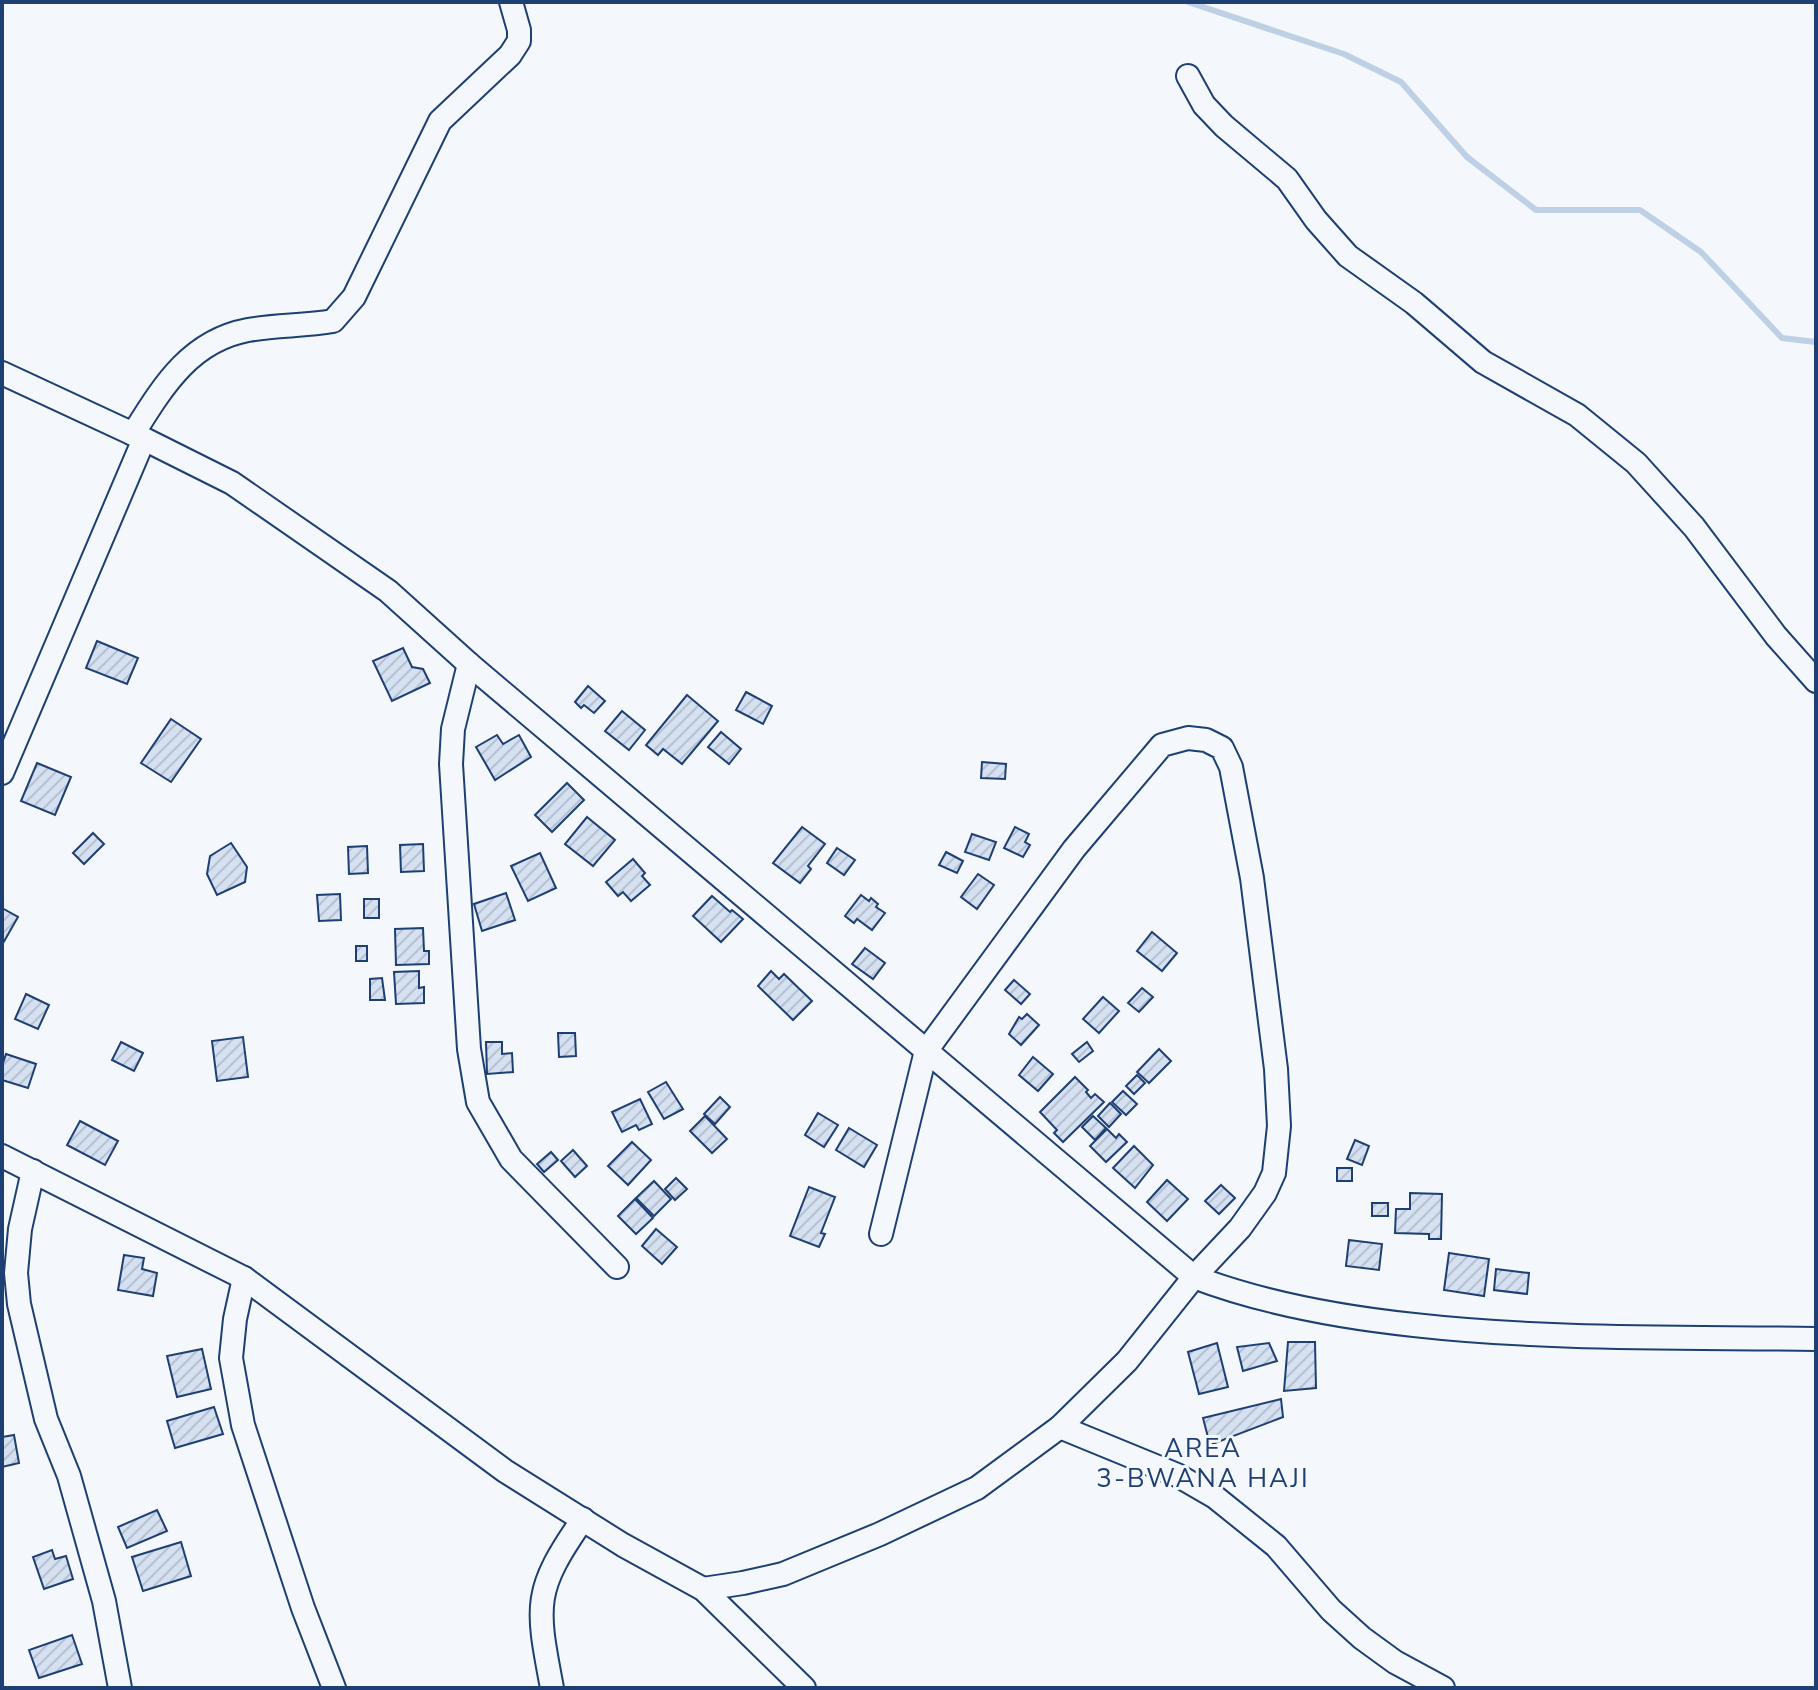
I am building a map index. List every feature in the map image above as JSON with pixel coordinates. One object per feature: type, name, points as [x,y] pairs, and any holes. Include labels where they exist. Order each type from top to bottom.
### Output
[{"type":"street","points":[[2,773],[139,436],[174,371],[229,334],[333,321],[344,311],[354,297],[440,121],[510,55],[519,41],[511,2]]},
{"type":"street","points":[[1188,76],[1204,105],[1287,179],[1316,220],[1348,256],[1414,303],[1483,362],[1577,415],[1636,463],[1694,527],[1776,636],[1816,681]]},
{"type":"street","points":[[2,373],[232,483],[388,591],[469,664],[1194,1277],[1227,1290],[1299,1308],[1377,1321],[1485,1333],[1816,1339]]},
{"type":"street","points":[[469,664],[453,729],[451,764],[469,1049],[478,1102],[511,1159],[617,1267]]},
{"type":"street","points":[[703,1589],[783,1574],[880,1534],[977,1488],[1060,1427],[1127,1361],[1194,1277],[1240,1228],[1265,1193],[1274,1173],[1279,1126],[1276,1069],[1252,878],[1231,767],[1222,748],[1206,740],[1188,738],[1162,745],[1074,849],[926,1051],[881,1234]]},
{"type":"street","points":[[2,1156],[244,1278],[454,1435],[623,1545],[703,1589],[804,1688]]},
{"type":"street","points":[[33,1171],[20,1229],[16,1273],[19,1304],[46,1419],[69,1476],[104,1601],[120,1688]]},
{"type":"street","points":[[244,1278],[231,1358],[243,1425],[303,1608],[334,1688]]},
{"type":"street","points":[[1060,1427],[1177,1475],[1215,1497],[1276,1546],[1331,1610],[1362,1638],[1395,1662],[1443,1688]]},
{"type":"street","points":[[552,1688],[540,1609],[545,1581],[583,1519]]},
{"type":"building","points":[[97,641],[138,658],[127,684],[86,668]]},
{"type":"building","points":[[403,648],[412,667],[423,669],[430,683],[392,701],[373,661]]},
{"type":"building","points":[[588,686],[605,701],[594,713],[575,702]]},
{"type":"building","points":[[746,692],[772,706],[763,724],[736,710]]},
{"type":"building","points":[[687,695],[718,721],[682,764],[663,749],[658,755],[646,745]]},
{"type":"building","points":[[622,711],[645,730],[629,750],[605,731]]},
{"type":"building","points":[[171,719],[201,739],[171,782],[141,763]]},
{"type":"building","points":[[721,732],[741,749],[729,764],[708,747]]},
{"type":"building","points":[[497,735],[503,744],[519,735],[531,757],[495,780],[476,747]]},
{"type":"building","points":[[982,762],[1006,764],[1005,779],[981,778]]},
{"type":"building","points":[[37,763],[71,777],[55,815],[21,801]]},
{"type":"building","points":[[567,783],[584,800],[552,832],[535,815]]},
{"type":"building","points":[[587,817],[615,840],[593,866],[565,844]]},
{"type":"building","points":[[802,827],[825,844],[808,866],[811,869],[800,883],[773,863]]},
{"type":"building","points":[[1015,827],[1029,834],[1025,842],[1030,845],[1023,857],[1004,848]]},
{"type":"building","points":[[93,833],[104,844],[84,864],[73,853]]},
{"type":"building","points":[[972,834],[996,842],[989,860],[965,852]]},
{"type":"building","points":[[231,843],[247,867],[245,882],[217,895],[207,874],[210,856]]},
{"type":"building","points":[[423,844],[424,871],[401,872],[400,845]]},
{"type":"building","points":[[367,846],[368,873],[349,874],[348,847]]},
{"type":"building","points":[[837,848],[855,860],[844,875],[827,863]]},
{"type":"building","points":[[946,852],[963,861],[957,873],[939,865]]},
{"type":"building","points":[[540,853],[556,888],[528,901],[511,866]]},
{"type":"building","points":[[633,859],[650,885],[631,901],[623,892],[618,896],[606,882]]},
{"type":"building","points":[[978,874],[994,885],[977,909],[961,897]]},
{"type":"building","points":[[506,893],[515,920],[482,931],[474,904]]},
{"type":"building","points":[[340,894],[341,920],[319,921],[317,895]]},
{"type":"building","points":[[861,895],[869,901],[871,898],[878,904],[876,907],[885,913],[872,930],[857,919],[854,923],[845,916]]},
{"type":"building","points":[[712,896],[743,919],[721,942],[693,916]]},
{"type":"building","points":[[364,899],[379,899],[379,918],[364,918]]},
{"type":"building","points":[[2,908],[18,917],[2,945]]},
{"type":"building","points":[[423,928],[424,951],[429,951],[429,964],[396,965],[395,929]]},
{"type":"building","points":[[1152,932],[1177,953],[1162,971],[1137,951]]},
{"type":"building","points":[[356,946],[367,946],[367,961],[356,961]]},
{"type":"building","points":[[865,948],[885,963],[873,979],[852,964]]},
{"type":"building","points":[[419,971],[419,988],[424,987],[424,1003],[396,1004],[394,972]]},
{"type":"building","points":[[771,971],[779,979],[784,974],[812,1001],[793,1020],[758,986]]},
{"type":"building","points":[[382,978],[385,1000],[370,1000],[370,979]]},
{"type":"building","points":[[1014,980],[1030,994],[1021,1004],[1005,990]]},
{"type":"building","points":[[1142,988],[1153,997],[1139,1012],[1128,1003]]},
{"type":"building","points":[[26,994],[49,1005],[38,1029],[15,1019]]},
{"type":"building","points":[[1103,997],[1119,1011],[1099,1033],[1083,1019]]},
{"type":"building","points":[[1027,1014],[1039,1025],[1021,1045],[1009,1034],[1019,1017],[1022,1019]]},
{"type":"building","points":[[558,1033],[575,1033],[576,1056],[559,1057]]},
{"type":"building","points":[[243,1037],[248,1077],[217,1081],[212,1041]]},
{"type":"building","points":[[121,1042],[143,1053],[134,1071],[112,1060]]},
{"type":"building","points":[[486,1042],[502,1042],[502,1054],[512,1053],[513,1072],[487,1074]]},
{"type":"building","points":[[1087,1042],[1093,1051],[1079,1062],[1072,1054]]},
{"type":"building","points":[[1159,1049],[1171,1061],[1149,1083],[1137,1072]]},
{"type":"building","points":[[6,1054],[36,1064],[28,1088],[2,1080]]},
{"type":"building","points":[[1033,1057],[1053,1074],[1038,1091],[1019,1075]]},
{"type":"building","points":[[1137,1075],[1145,1083],[1134,1094],[1126,1086]]},
{"type":"building","points":[[1075,1077],[1088,1090],[1086,1092],[1091,1098],[1095,1094],[1104,1102],[1063,1142],[1054,1133],[1057,1130],[1040,1112]]},
{"type":"building","points":[[666,1082],[683,1109],[664,1119],[648,1092]]},
{"type":"building","points":[[1123,1091],[1137,1104],[1126,1115],[1112,1102]]},
{"type":"building","points":[[720,1097],[730,1107],[715,1124],[704,1114]]},
{"type":"building","points":[[640,1099],[652,1124],[639,1130],[636,1125],[622,1132],[612,1112]]},
{"type":"building","points":[[1110,1103],[1121,1114],[1109,1127],[1098,1116]]},
{"type":"building","points":[[818,1113],[838,1125],[824,1147],[805,1135]]},
{"type":"building","points":[[705,1116],[727,1139],[712,1153],[690,1131]]},
{"type":"building","points":[[1093,1116],[1106,1128],[1095,1140],[1082,1127]]},
{"type":"building","points":[[80,1121],[118,1141],[105,1165],[67,1145]]},
{"type":"building","points":[[849,1128],[877,1145],[864,1167],[836,1150]]},
{"type":"building","points":[[1107,1129],[1116,1138],[1119,1134],[1127,1142],[1106,1162],[1090,1146]]},
{"type":"building","points":[[1355,1140],[1369,1146],[1362,1165],[1347,1159]]},
{"type":"building","points":[[632,1142],[651,1160],[628,1185],[608,1166]]},
{"type":"building","points":[[1134,1146],[1153,1165],[1135,1188],[1113,1168]]},
{"type":"building","points":[[573,1150],[587,1166],[575,1177],[561,1161]]},
{"type":"building","points":[[551,1152],[558,1160],[544,1172],[537,1164]]},
{"type":"building","points":[[1337,1168],[1352,1168],[1352,1181],[1337,1181]]},
{"type":"building","points":[[676,1178],[687,1189],[675,1200],[665,1189]]},
{"type":"building","points":[[1167,1180],[1188,1199],[1167,1221],[1147,1202]]},
{"type":"building","points":[[654,1181],[671,1199],[654,1216],[636,1198]]},
{"type":"building","points":[[1221,1185],[1235,1198],[1219,1214],[1205,1201]]},
{"type":"building","points":[[809,1187],[835,1197],[819,1247],[790,1236]]},
{"type":"building","points":[[1410,1193],[1442,1194],[1441,1239],[1429,1239],[1429,1234],[1395,1233],[1396,1209],[1410,1209]]},
{"type":"building","points":[[635,1199],[653,1218],[636,1234],[618,1216]]},
{"type":"building","points":[[1372,1203],[1388,1203],[1388,1216],[1372,1216]]},
{"type":"building","points":[[656,1229],[677,1247],[662,1264],[642,1246]]},
{"type":"building","points":[[1349,1240],[1382,1244],[1379,1270],[1346,1266]]},
{"type":"building","points":[[1449,1253],[1489,1259],[1484,1296],[1444,1290]]},
{"type":"building","points":[[124,1255],[144,1258],[142,1269],[157,1273],[153,1296],[118,1290]]},
{"type":"building","points":[[1496,1269],[1529,1273],[1527,1294],[1494,1290]]},
{"type":"building","points":[[1288,1342],[1315,1342],[1316,1388],[1284,1391]]},
{"type":"building","points":[[1217,1343],[1228,1387],[1199,1394],[1188,1352]]},
{"type":"building","points":[[1269,1343],[1277,1361],[1243,1371],[1237,1347]]},
{"type":"building","points":[[202,1349],[211,1389],[177,1397],[167,1356]]},
{"type":"building","points":[[1281,1399],[1283,1417],[1210,1445],[1203,1418]]},
{"type":"building","points":[[214,1407],[223,1434],[175,1448],[167,1421]]},
{"type":"building","points":[[14,1435],[19,1463],[2,1467],[2,1437]]},
{"type":"building","points":[[157,1510],[167,1531],[127,1548],[118,1527]]},
{"type":"building","points":[[181,1542],[191,1576],[143,1591],[132,1557]]},
{"type":"building","points":[[52,1550],[55,1559],[66,1556],[73,1579],[44,1589],[33,1557]]},
{"type":"building","points":[[72,1635],[82,1664],[39,1678],[29,1650]]},
{"type":"waterway","points":[[1188,2],[1344,54],[1401,82],[1467,157],[1536,210],[1640,210],[1701,252],[1782,338],[1816,342]]},
{"type":"district","name":"AREA 3-BWANA HAJI","points":[[1203,1463]]}]
